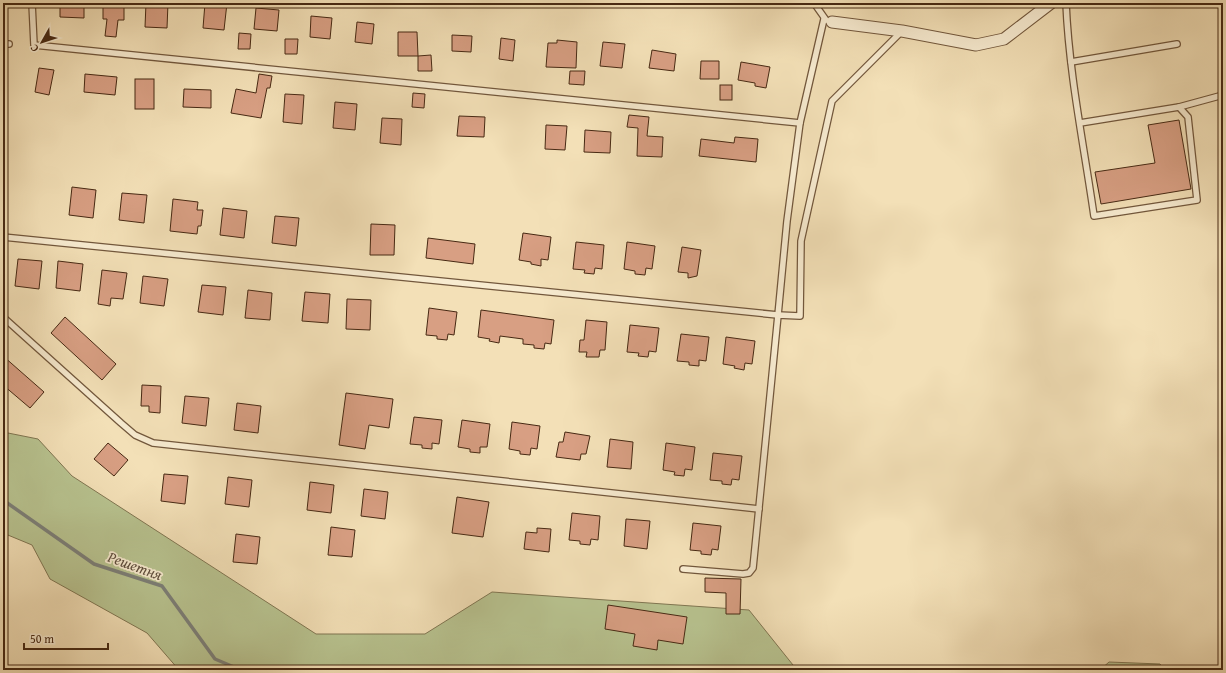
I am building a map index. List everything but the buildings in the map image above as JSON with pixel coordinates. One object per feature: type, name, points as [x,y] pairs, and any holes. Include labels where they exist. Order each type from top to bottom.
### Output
[{"type":"street","points":[[828,20],[902,31],[976,45],[1004,39],[1051,3]]},
{"type":"lane","points":[[32,3],[34,45],[800,122]]},
{"type":"lane","points":[[683,569],[726,574],[749,573],[753,568],[787,221],[800,122],[828,20],[814,3]]},
{"type":"lane","points":[[1066,3],[1067,35],[1094,216],[1197,200],[1188,117],[1179,107]]},
{"type":"lane","points":[[3,237],[800,316],[801,241],[832,101],[902,31]]},
{"type":"lane","points":[[1071,62],[1177,44]]},
{"type":"lane","points":[[1080,122],[1179,107],[1223,95]]},
{"type":"lane","points":[[3,317],[131,431],[153,443],[759,509]]},
{"type":"green space","points":[[3,432],[38,439],[72,476],[316,634],[425,634],[492,592],[749,610],[797,670],[179,670],[147,633],[50,579],[32,545],[3,533]]},
{"type":"green space","points":[[1109,662],[1160,664],[1165,670],[1100,670]]},
{"type":"waterway","name":"Решетня","points":[[3,500],[94,564],[162,586],[215,659],[241,670]]}]
